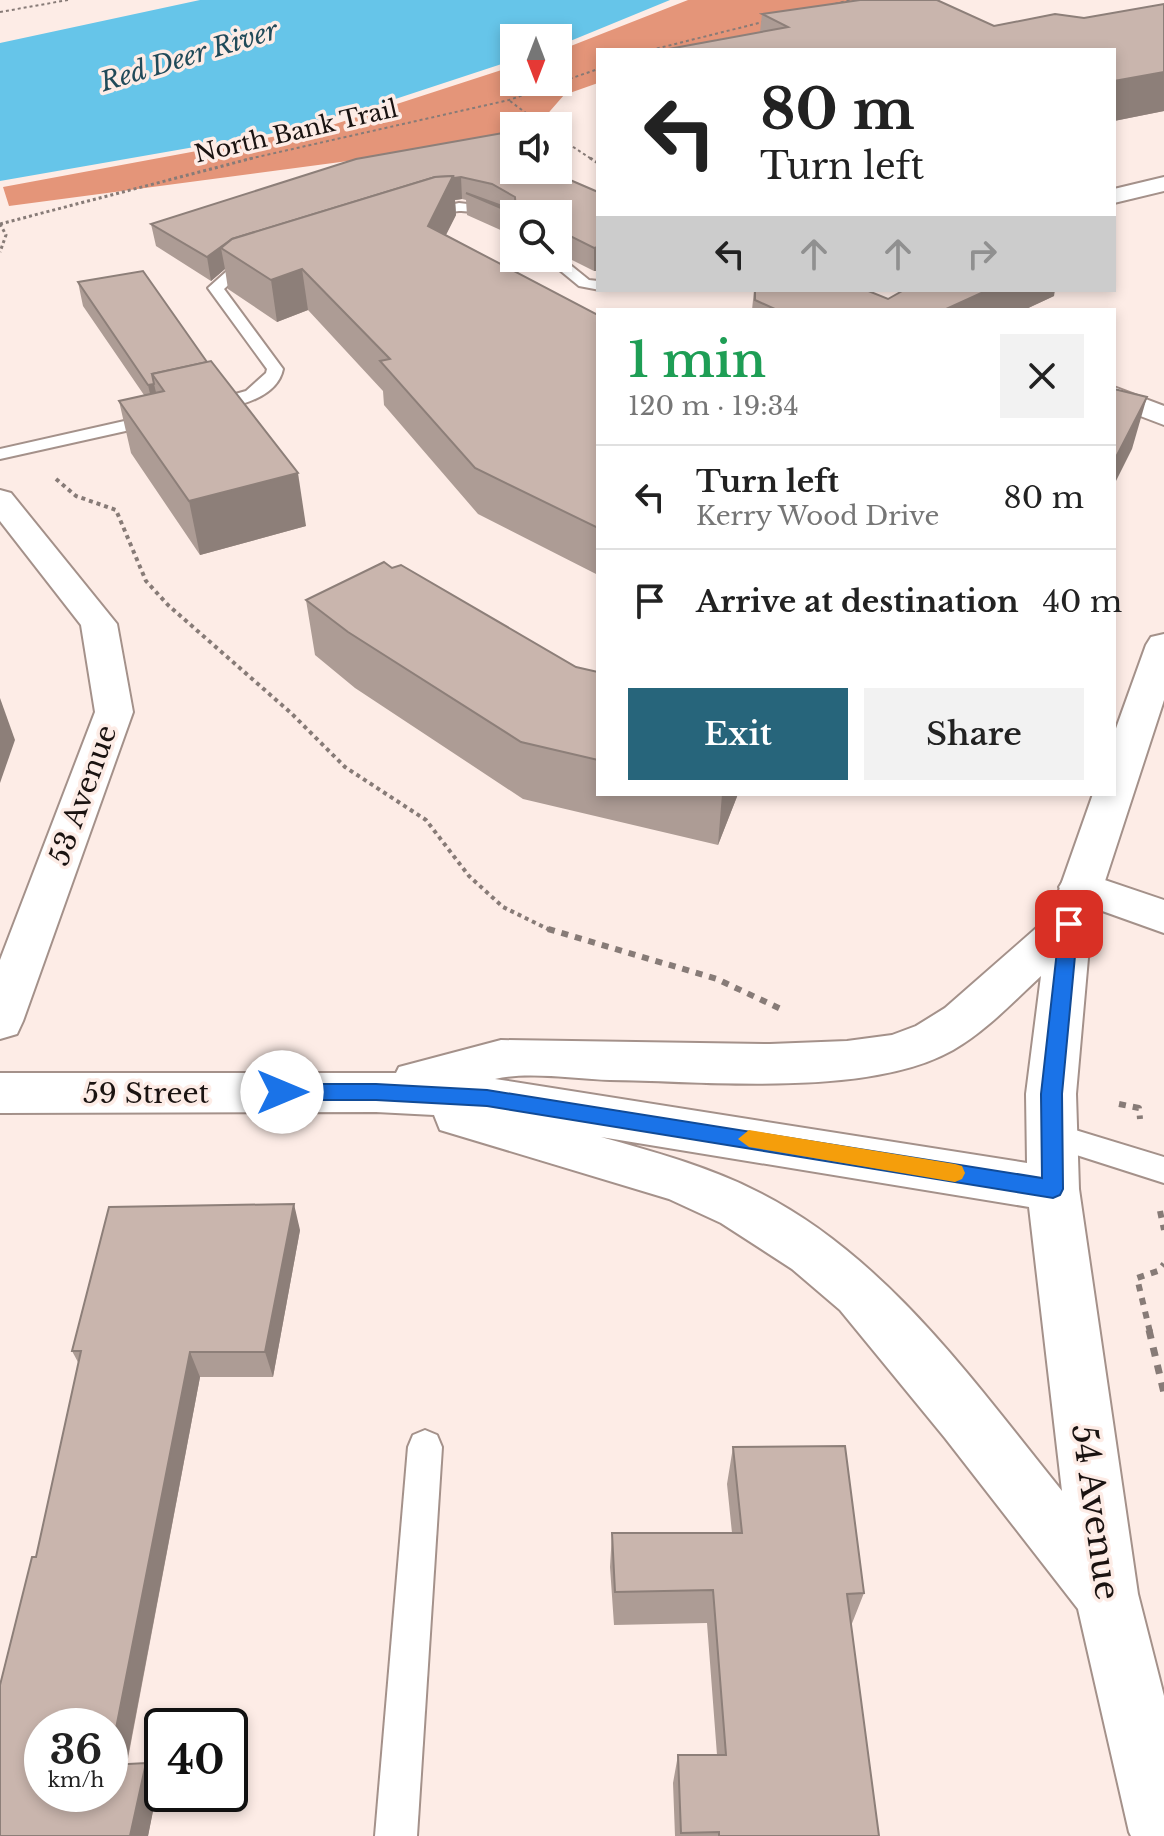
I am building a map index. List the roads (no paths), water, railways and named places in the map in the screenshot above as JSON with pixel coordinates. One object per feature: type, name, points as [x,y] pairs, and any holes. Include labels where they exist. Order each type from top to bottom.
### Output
[{"type":"street","points":[[1116,196],[1164,184]]},
{"type":"street","points":[[1116,397],[1164,416]]},
{"type":"street","name":"53 Avenue","points":[[0,500],[99,624],[114,712],[0,1021]]},
{"type":"street","name":"54 Avenue","points":[[1116,783],[1164,645]]},
{"type":"street","name":"54 Avenue","points":[[1112,796],[1075,905],[1049,1134],[1053,1189],[1106,1594],[1164,1832]]},
{"type":"street","points":[[376,1092],[501,1059],[770,1063],[894,1053],[933,1039],[962,1021],[1075,905],[1164,917]]},
{"type":"street","points":[[376,1092],[681,1181],[739,1207],[811,1252],[859,1293],[966,1418],[1106,1594]]},
{"type":"street","name":"59 Street","points":[[0,1093],[376,1092],[487,1098],[577,1110],[1053,1189]]},
{"type":"lane","points":[[406,216],[457,207],[478,207],[500,218]]},
{"type":"lane","points":[[0,454],[252,395],[274,375],[275,369],[216,288],[232,274],[276,259]]},
{"type":"lane","points":[[569,272],[596,285]]},
{"type":"lane","points":[[1049,1134],[1164,1170]]},
{"type":"lane","points":[[396,1836],[425,1447]]},
{"type":"water","name":"Red Deer River","points":[[200,0],[670,0],[572,40],[572,24],[500,24],[500,65],[371,107],[269,134],[0,181],[0,43]]}]
